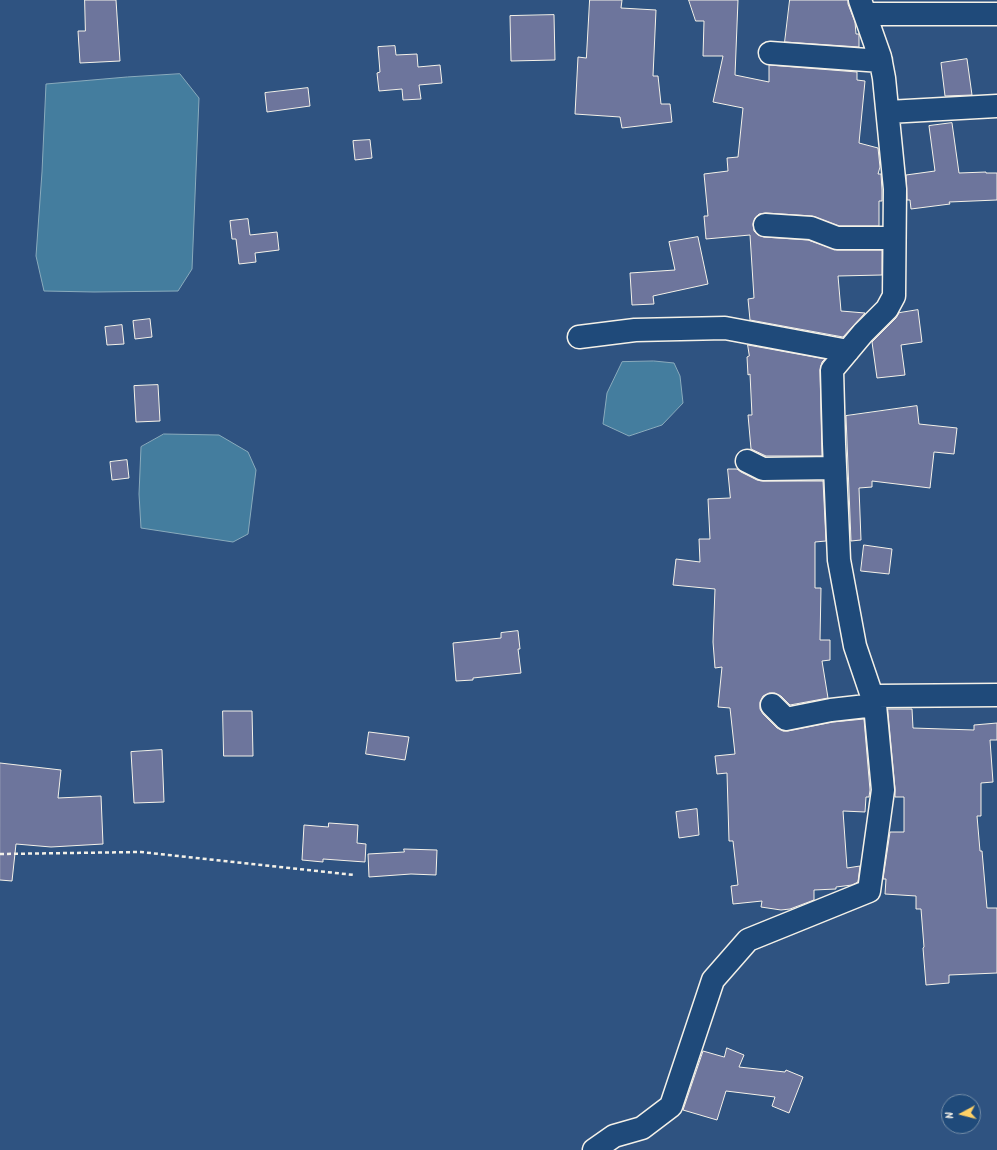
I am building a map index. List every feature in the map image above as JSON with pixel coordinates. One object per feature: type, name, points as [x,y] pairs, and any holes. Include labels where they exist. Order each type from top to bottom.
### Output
[{"type":"street","points":[[594,1150],[614,1136],[642,1128],[671,1106],[713,980],[748,940],[869,891],[883,790],[875,705],[855,646],[839,560],[832,370],[863,333],[887,309],[894,296],[895,189],[888,112],[881,61],[862,7],[997,14]]},
{"type":"street","points":[[770,53],[881,61]]},
{"type":"street","points":[[888,112],[997,106]]},
{"type":"street","points":[[765,225],[811,228],[836,238],[894,238]]},
{"type":"street","points":[[579,337],[635,330],[724,328],[848,351]]},
{"type":"street","points":[[747,460],[763,469],[835,468]]},
{"type":"street","points":[[875,705],[877,696],[997,695]]},
{"type":"street","points":[[772,705],[786,719],[831,710],[875,705]]},
{"type":"path","points":[[0,854],[141,852],[354,875]]},
{"type":"water","points":[[180,74],[199,98],[192,269],[178,291],[44,291],[36,256],[46,84]]},
{"type":"water","points":[[654,361],[674,363],[680,376],[683,403],[662,425],[629,436],[603,424],[607,393],[622,362]]},
{"type":"water","points":[[164,434],[219,435],[248,452],[256,470],[248,534],[233,542],[141,528],[139,494],[141,447]]},
{"type":"building","points":[[85,0],[116,0],[120,61],[80,63],[78,31],[85,31]]},
{"type":"building","points":[[590,0],[622,0],[621,8],[656,10],[653,76],[658,76],[661,104],[670,104],[672,122],[622,128],[620,117],[575,114],[578,57],[586,58]]},
{"type":"building","points":[[689,0],[738,0],[735,75],[769,82],[769,65],[857,72],[857,80],[865,81],[859,143],[878,148],[880,167],[878,174],[881,174],[882,190],[882,201],[879,201],[879,226],[839,226],[812,216],[766,213],[759,214],[755,218],[753,224],[754,231],[758,235],[764,237],[808,240],[837,250],[882,250],[882,275],[838,276],[841,311],[865,313],[843,337],[750,320],[748,299],[754,298],[750,235],[706,239],[704,216],[708,216],[704,174],[728,171],[727,158],[738,157],[743,108],[713,102],[723,56],[703,56],[704,21],[696,21]]},
{"type":"building","points":[[790,0],[848,0],[848,4],[855,22],[856,34],[859,34],[859,47],[785,42]]},
{"type":"building","points":[[554,15],[555,60],[511,61],[510,16]]},
{"type":"building","points":[[395,46],[396,55],[417,54],[418,67],[440,65],[442,83],[419,85],[421,99],[403,100],[402,89],[379,91],[377,73],[380,72],[378,47]]},
{"type":"building","points":[[967,59],[972,95],[945,96],[941,63]]},
{"type":"building","points":[[308,88],[310,106],[267,112],[265,93]]},
{"type":"building","points":[[952,123],[959,173],[997,173],[997,200],[949,202],[950,204],[911,209],[910,200],[907,200],[906,175],[935,171],[929,126]]},
{"type":"building","points":[[370,140],[372,158],[355,160],[353,141]]},
{"type":"building","points":[[248,219],[250,235],[277,232],[279,250],[255,253],[256,262],[239,264],[236,239],[232,239],[230,221]]},
{"type":"building","points":[[698,237],[708,284],[653,296],[654,304],[632,305],[630,273],[675,270],[669,242]]},
{"type":"building","points":[[918,310],[922,342],[901,345],[905,375],[877,378],[872,342],[896,318],[899,313]]},
{"type":"building","points":[[150,319],[152,337],[135,339],[133,321]]},
{"type":"building","points":[[122,325],[124,344],[107,345],[105,327]]},
{"type":"building","points":[[748,345],[825,359],[822,362],[820,370],[822,456],[766,456],[751,449],[748,415],[752,415],[750,374],[748,375]]},
{"type":"building","points":[[158,385],[160,421],[136,422],[134,386]]},
{"type":"building","points":[[917,406],[919,424],[957,428],[954,454],[934,452],[930,488],[872,481],[872,487],[859,488],[861,540],[851,541],[846,416]]},
{"type":"building","points":[[127,460],[129,478],[112,480],[110,462]]},
{"type":"building","points":[[728,469],[737,469],[757,480],[763,481],[823,481],[826,541],[815,542],[815,588],[821,588],[820,640],[830,640],[830,660],[822,661],[828,698],[790,705],[781,696],[775,693],[769,693],[763,696],[760,702],[760,709],[777,728],[783,731],[833,722],[864,719],[870,790],[869,797],[866,797],[865,812],[843,811],[847,868],[860,866],[858,882],[852,885],[836,887],[836,889],[814,890],[814,900],[790,909],[781,910],[761,907],[762,901],[733,904],[731,886],[738,885],[733,841],[729,841],[727,773],[717,774],[715,756],[735,754],[730,708],[718,707],[722,667],[715,668],[713,642],[715,589],[673,585],[676,559],[700,562],[699,539],[710,539],[708,499],[730,498]]},
{"type":"building","points":[[864,545],[892,549],[889,574],[861,571]]},
{"type":"building","points":[[518,631],[520,649],[518,649],[521,673],[456,681],[453,643],[501,638],[501,633]]},
{"type":"building","points":[[888,709],[912,709],[913,728],[974,730],[974,725],[997,723],[997,740],[990,740],[993,782],[981,783],[981,816],[977,816],[987,908],[997,908],[997,973],[949,975],[949,983],[926,985],[921,909],[916,909],[916,896],[885,894],[886,879],[883,879],[890,832],[904,832],[904,797],[895,797]]},
{"type":"building","points":[[223,711],[252,711],[253,756],[224,756]]},
{"type":"building","points":[[369,732],[409,737],[405,760],[366,754]]},
{"type":"building","points":[[162,750],[164,802],[134,803],[131,752]]},
{"type":"building","points":[[0,763],[61,770],[58,798],[101,796],[103,844],[51,847],[16,844],[12,881],[0,880]]},
{"type":"building","points":[[697,809],[699,835],[679,838],[676,812]]},
{"type":"building","points":[[329,823],[358,825],[357,843],[366,844],[365,862],[323,859],[323,862],[302,860],[304,825],[328,827]]},
{"type":"building","points":[[404,849],[437,850],[436,875],[411,874],[369,877],[368,854],[404,852]]},
{"type":"building","points":[[727,1048],[744,1055],[739,1067],[785,1072],[786,1070],[803,1077],[789,1113],[772,1106],[775,1097],[726,1091],[717,1120],[683,1110],[703,1051],[724,1057]]}]
